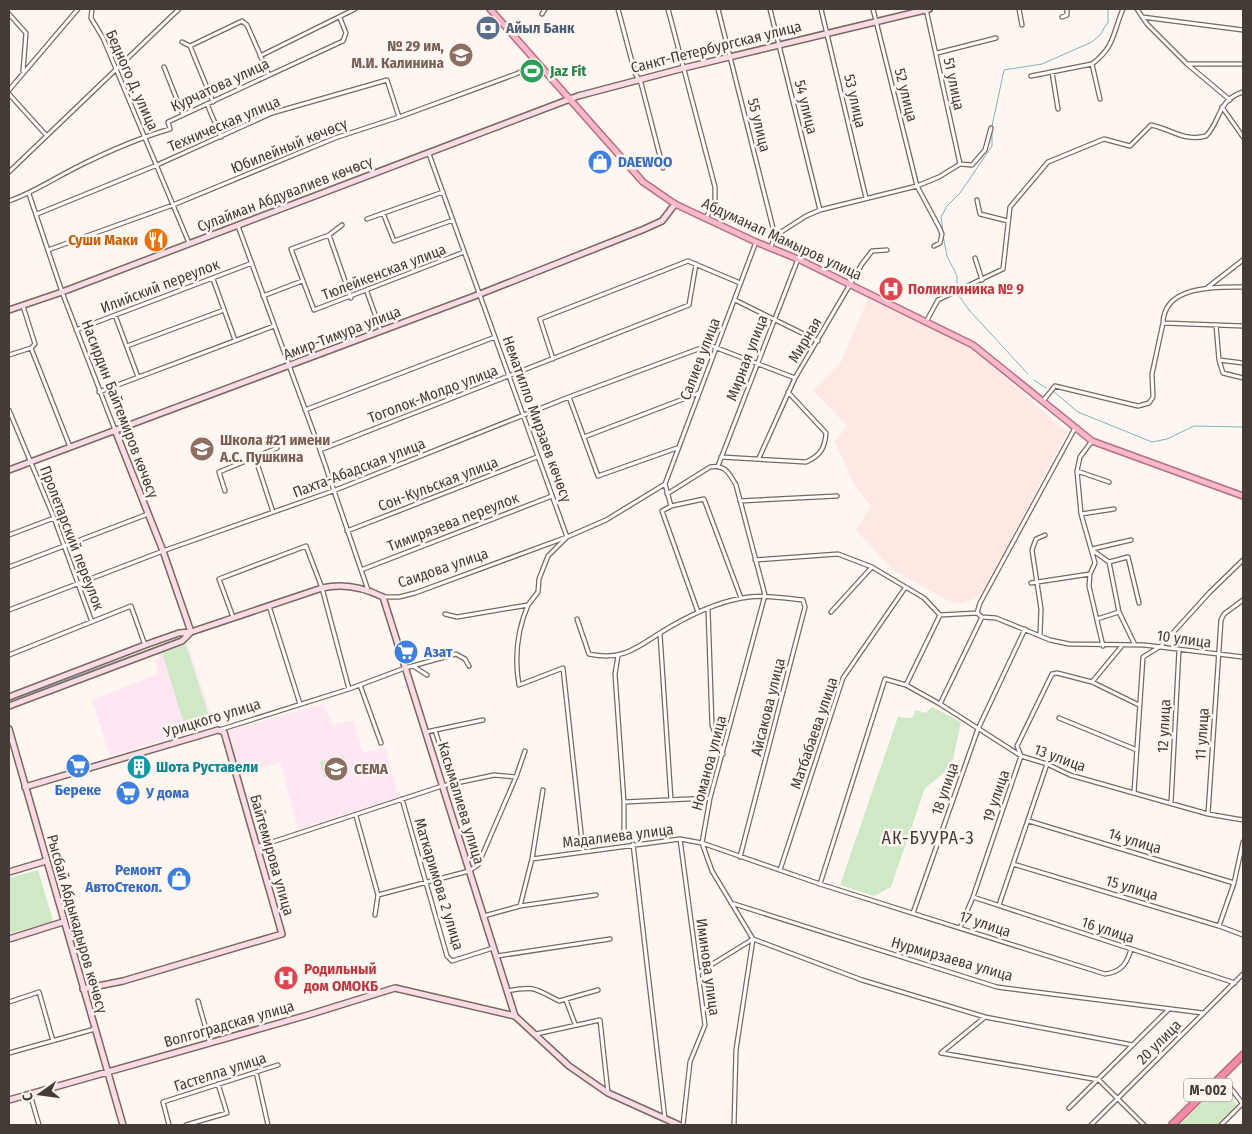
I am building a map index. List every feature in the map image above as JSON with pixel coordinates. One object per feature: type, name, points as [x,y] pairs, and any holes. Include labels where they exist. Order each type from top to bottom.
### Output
[{"type":"highway","name":"M-002","points":[[1172,1125],[1243,1055]]},
{"type":"main road","name":"Абдуманап Мамыров улица","points":[[490,9],[643,182],[675,204],[851,284],[973,345],[1092,441],[1243,496]]},
{"type":"street","points":[[9,90],[78,9]]},
{"type":"street","name":"Бедного Д. улица","points":[[92,9],[90,18],[103,38],[189,244]]},
{"type":"street","points":[[9,172],[179,9]]},
{"type":"street","points":[[260,56],[355,9]]},
{"type":"street","points":[[542,14],[545,9]]},
{"type":"street","points":[[618,9],[663,168]]},
{"type":"street","points":[[668,9],[715,187],[715,200],[705,218]]},
{"type":"street","name":"55 улица","points":[[718,9],[775,236]]},
{"type":"street","name":"54 улица","points":[[770,9],[820,210]]},
{"type":"street","name":"53 улица","points":[[821,9],[866,198]]},
{"type":"street","name":"52 улица","points":[[873,9],[917,186],[942,234],[940,243],[934,246]]},
{"type":"street","name":"Санкт-Петербургская улица","points":[[570,100],[639,79],[927,9]]},
{"type":"street","name":"51 улица","points":[[927,9],[960,164]]},
{"type":"street","points":[[1019,9],[1022,25]]},
{"type":"street","points":[[1062,17],[1067,15],[1067,9]]},
{"type":"street","points":[[1031,76],[1092,64],[1105,53],[1112,43],[1123,9]]},
{"type":"street","points":[[1137,9],[1142,17],[1187,64],[1230,100]]},
{"type":"street","points":[[9,14],[26,32],[23,72]]},
{"type":"street","points":[[1142,17],[1243,30]]},
{"type":"street","name":"Курчатова улица","points":[[9,200],[29,194],[80,165],[145,136],[170,129],[168,122],[343,41],[346,33],[340,18]]},
{"type":"street","points":[[190,46],[242,21],[247,25],[269,74]]},
{"type":"street","points":[[936,53],[996,38]]},
{"type":"street","points":[[182,42],[190,46],[213,102]]},
{"type":"street","name":"Юбилейный көчөсү","points":[[48,250],[173,205],[335,138],[399,117],[516,74],[538,62]]},
{"type":"street","points":[[1092,64],[1100,99]]},
{"type":"street","points":[[1187,64],[1243,64]]},
{"type":"street","points":[[164,68],[183,115]]},
{"type":"street","points":[[1052,72],[1058,109]]},
{"type":"street","name":"Техническая улица","points":[[37,214],[157,165],[272,113],[387,80],[399,117]]},
{"type":"street","points":[[926,322],[938,300],[1003,269],[1010,207],[1048,162],[1104,139],[1130,146],[1151,125],[1172,134],[1192,138],[1206,136],[1222,108],[1230,100],[1243,92]]},
{"type":"street","points":[[9,94],[46,135]]},
{"type":"street","name":"Сулайман Абдувалиев көчөсү","points":[[9,310],[62,292],[570,100]]},
{"type":"street","points":[[207,104],[221,137]]},
{"type":"street","points":[[1222,108],[1243,137]]},
{"type":"street","points":[[771,247],[775,236],[806,216],[820,210],[917,186],[960,164],[972,165],[985,150],[991,128]]},
{"type":"street","name":"Нематилло Мирзаев көчөсү","points":[[428,154],[567,537]]},
{"type":"street","points":[[367,219],[443,192]]},
{"type":"street","name":"Насирдин Байтемиров көчөсү","points":[[29,194],[76,330],[163,551],[191,632]]},
{"type":"street","points":[[976,200],[980,214],[1008,221]]},
{"type":"street","name":"Амир-Тимура улица","points":[[9,470],[480,294],[662,221],[675,204]]},
{"type":"street","points":[[383,213],[394,241],[453,220]]},
{"type":"street","points":[[238,225],[320,450],[368,590]]},
{"type":"street","name":"Тюлейкенская улица","points":[[342,226],[329,235],[291,249],[314,310],[367,292],[464,252]]},
{"type":"street","points":[[329,235],[351,298]]},
{"type":"street","name":"Салиев улица","points":[[665,484],[756,242]]},
{"type":"street","name":"Мирная","points":[[759,458],[795,378],[862,264],[872,251],[887,250]]},
{"type":"street","points":[[975,258],[982,280]]},
{"type":"street","name":"Мирная улица","points":[[718,466],[798,260]]},
{"type":"street","points":[[1043,401],[1055,386],[1138,406],[1149,403],[1153,397],[1152,374],[1165,310],[1170,301],[1208,287],[1243,260]]},
{"type":"street","points":[[553,358],[540,319],[688,261],[740,284]]},
{"type":"street","name":"Илийский переулок","points":[[76,330],[252,263]]},
{"type":"street","name":"Тоголок-Молдо улица","points":[[320,450],[689,305],[696,264]]},
{"type":"street","points":[[213,278],[235,340]]},
{"type":"street","points":[[263,296],[302,281]]},
{"type":"street","points":[[1208,287],[1243,287]]},
{"type":"street","points":[[367,292],[382,331]]},
{"type":"street","points":[[735,300],[818,341]]},
{"type":"street","points":[[9,355],[31,348],[35,344],[23,306]]},
{"type":"street","points":[[127,346],[224,310]]},
{"type":"street","points":[[115,315],[138,377]]},
{"type":"street","points":[[1163,323],[1243,326]]},
{"type":"street","points":[[1216,325],[1219,360],[1223,373],[1243,378]]},
{"type":"street","points":[[99,392],[274,326]]},
{"type":"street","name":"Тоголок-Молдо улица","points":[[305,410],[495,337]]},
{"type":"street","name":"Пахта-Абадская улица","points":[[9,610],[163,551],[333,491],[569,397],[709,345],[716,349]]},
{"type":"street","points":[[31,348],[70,448]]},
{"type":"street","points":[[716,349],[795,378]]},
{"type":"street","points":[[1219,360],[1243,363]]},
{"type":"street","points":[[720,457],[806,462],[815,458],[826,443],[826,433],[788,392]]},
{"type":"street","points":[[584,438],[699,393]]},
{"type":"street","points":[[569,397],[598,476],[678,448]]},
{"type":"street","name":"Пролетарский переулок","points":[[9,410],[54,518],[92,622]]},
{"type":"street","points":[[755,560],[838,554],[872,566],[924,598],[940,614],[977,614],[985,594],[1075,428]]},
{"type":"street","points":[[1092,441],[1080,458],[1077,470],[1081,514],[1095,564],[1090,574],[1090,586],[1103,646]]},
{"type":"street","points":[[225,491],[219,472],[278,448]]},
{"type":"street","points":[[255,457],[273,512]]},
{"type":"street","name":"Сон-Кульская улица","points":[[347,531],[537,457]]},
{"type":"street","points":[[577,619],[589,654],[618,656],[639,649],[660,633],[698,613],[741,598],[765,595],[736,485],[727,470],[718,466],[710,467],[667,494]]},
{"type":"street","points":[[1077,470],[1109,482]]},
{"type":"street","points":[[665,484],[671,506]]},
{"type":"street","name":"Саидова улица","points":[[9,697],[144,645],[179,633],[191,632],[337,584],[368,590],[383,597],[399,598],[567,537],[606,520],[665,484]]},
{"type":"street","name":"Тимирязева переулок","points":[[362,570],[552,496]]},
{"type":"street","points":[[740,501],[837,496]]},
{"type":"street","points":[[698,613],[662,511],[671,506],[704,499],[741,598]]},
{"type":"street","points":[[1081,514],[1114,509]]},
{"type":"street","points":[[9,567],[148,514]]},
{"type":"street","points":[[9,535],[54,518]]},
{"type":"street","points":[[1040,635],[1038,584],[1032,550],[1036,539],[1045,535]]},
{"type":"street","points":[[567,537],[548,556],[538,579],[538,592],[528,605],[519,626],[516,658],[519,685],[564,668],[582,851]]},
{"type":"street","points":[[1092,550],[1131,540]]},
{"type":"street","points":[[233,618],[219,579],[306,546],[322,588],[349,689]]},
{"type":"street","points":[[1092,550],[1109,562],[1120,612],[1135,645]]},
{"type":"street","points":[[1109,562],[1128,557],[1139,604]]},
{"type":"street","points":[[1134,793],[1143,657],[1161,646],[1210,592],[1243,560]]},
{"type":"street","points":[[831,612],[872,566]]},
{"type":"street","points":[[1031,583],[1038,584],[1090,574]]},
{"type":"street","name":"Матбабаева улица","points":[[780,870],[843,678],[905,588]]},
{"type":"street","name":"Номаноа улица","points":[[753,939],[712,871],[702,843],[710,798],[765,595]]},
{"type":"street","name":"Айсакова улица","points":[[740,856],[806,607],[803,600],[765,595]]},
{"type":"street","name":"Касымалиева улица","points":[[383,597],[515,1016]]},
{"type":"street","name":"11 улица","points":[[1208,814],[1222,617],[1243,600]]},
{"type":"street","points":[[269,605],[300,704]]},
{"type":"street","points":[[445,614],[457,617],[528,605]]},
{"type":"street","points":[[9,655],[131,606],[144,645]]},
{"type":"street","points":[[708,609],[712,725],[723,754]]},
{"type":"street","points":[[1097,619],[1120,612]]},
{"type":"street","points":[[906,685],[940,614]]},
{"type":"street","name":"10 улица","points":[[977,614],[982,617],[996,618],[1068,644],[1161,646],[1179,650],[1243,657]]},
{"type":"street","points":[[940,704],[982,617]]},
{"type":"street","name":"18 улица","points":[[913,913],[978,729],[1025,629]]},
{"type":"street","name":"Саидова улица","points":[[9,706],[182,641],[191,632]]},
{"type":"street","points":[[660,633],[671,800]]},
{"type":"street","points":[[1122,646],[1092,682],[1139,705]]},
{"type":"street","name":"12 улица","points":[[1171,803],[1179,650]]},
{"type":"street","name":"Урицкого улица","points":[[25,787],[218,730],[349,689],[405,668],[456,654],[465,659],[469,666]]},
{"type":"street","points":[[618,656],[615,674],[624,802],[624,831]]},
{"type":"street","points":[[413,666],[427,676]]},
{"type":"street","name":"19 улица","points":[[960,928],[974,897],[1021,756],[1018,746],[1052,674],[1057,673],[1092,682]]},
{"type":"street","name":"13 улица","points":[[820,884],[885,679],[906,685],[940,704],[1021,756],[1047,764],[1070,775],[1208,814],[1243,820]]},
{"type":"street","points":[[360,685],[381,743]]},
{"type":"street","points":[[1059,718],[1137,750]]},
{"type":"street","points":[[426,732],[483,720]]},
{"type":"street","name":"Рысбай Абдыкадыров көчөсү","points":[[9,729],[123,1125]]},
{"type":"street","name":"Байтемирова улица","points":[[83,989],[123,981],[282,934],[224,732],[218,730]]},
{"type":"street","points":[[435,730],[452,784]]},
{"type":"street","points":[[378,895],[469,871],[478,865],[516,777],[525,751]]},
{"type":"street","points":[[999,905],[1030,821],[1047,764]]},
{"type":"street","points":[[256,847],[356,816],[442,786],[494,776],[516,777]]},
{"type":"street","points":[[520,906],[532,858],[543,790]]},
{"type":"street","points":[[624,802],[710,798]]},
{"type":"street","name":"Маткаримова 2 улица","points":[[402,800],[449,960],[452,961],[493,948]]},
{"type":"street","points":[[356,816],[378,895],[375,916]]},
{"type":"street","name":"14 улица","points":[[1030,821],[1234,883]]},
{"type":"street","name":"Мадалиева улица","points":[[532,858],[680,839],[702,843],[820,884]]},
{"type":"street","name":"Иминова улица","points":[[680,839],[705,1025],[690,1062],[683,1125]]},
{"type":"street","points":[[1219,926],[1234,883],[1243,842]]},
{"type":"street","points":[[633,844],[665,1120]]},
{"type":"street","points":[[9,872],[46,861]]},
{"type":"street","name":"15 улица","points":[[1013,864],[1219,926],[1243,935]]},
{"type":"street","name":"17 улица","points":[[820,884],[1106,974],[1115,973],[1122,967],[1128,960],[1131,949]]},
{"type":"street","points":[[484,916],[520,906],[596,895]]},
{"type":"street","name":"16 улица","points":[[974,897],[1235,983]]},
{"type":"street","name":"Нурмирзаева улица","points":[[731,903],[997,987],[1203,1013]]},
{"type":"street","points":[[9,939],[63,922]]},
{"type":"street","points":[[496,956],[610,939]]},
{"type":"street","points":[[698,973],[753,939]]},
{"type":"street","points":[[753,939],[862,980],[985,1017],[1133,1045]]},
{"type":"street","points":[[734,1125],[736,1050],[753,939]]},
{"type":"street","name":"20 улица","points":[[1091,1125],[1243,974]]},
{"type":"street","points":[[507,991],[529,987],[546,993],[559,1001],[598,990]]},
{"type":"street","name":"Волгоградская улица","points":[[9,1100],[395,988],[515,1016]]},
{"type":"street","points":[[9,1002],[39,992],[53,1041]]},
{"type":"street","points":[[198,1000],[210,1043]]},
{"type":"street","points":[[566,1000],[574,1024]]},
{"type":"street","points":[[1069,1108],[1168,1010]]},
{"type":"street","points":[[515,1016],[533,1035],[569,1066],[608,1093],[678,1125]]},
{"type":"street","points":[[985,1017],[941,1053],[1098,1080],[1144,1125]]},
{"type":"street","points":[[533,1035],[574,1024],[600,1020],[608,1093]]},
{"type":"street","points":[[9,1053],[95,1029]]},
{"type":"street","name":"Гастелла улица","points":[[169,1125],[163,1102],[278,1065]]},
{"type":"street","points":[[256,1072],[268,1125]]},
{"type":"street","points":[[1220,1125],[1243,1104],[1221,1077]]},
{"type":"street","points":[[186,1125],[227,1113],[218,1084]]},
{"type":"street","points":[[30,1094],[39,1125]]},
{"type":"shaded area","points":[[868,299],[968,345],[1067,432],[984,590],[974,599],[961,603],[949,601],[893,570],[856,530],[871,506],[853,482],[835,442],[847,426],[813,390],[840,364]]},
{"type":"shaded area","points":[[187,642],[214,725],[110,756],[92,700],[158,674],[155,661],[159,658],[157,651]]},
{"type":"shaded area","name":"СЕМА","points":[[323,704],[333,725],[353,720],[363,753],[385,747],[399,798],[298,829],[280,762],[236,776],[224,732]]},
{"type":"green space","points":[[186,645],[211,723],[186,731],[162,652]]},
{"type":"green space","points":[[932,707],[961,722],[953,759],[943,774],[925,788],[891,887],[874,896],[840,885],[898,717],[912,718],[916,710],[926,713]]},
{"type":"green space","points":[[344,756],[348,770],[324,777],[320,762]]},
{"type":"green space","points":[[38,870],[53,921],[9,934],[9,878]]},
{"type":"green space","points":[[1222,1083],[1237,1105],[1217,1125],[1179,1125]]},
{"type":"waterway","points":[[943,231],[941,217],[947,206],[960,193],[992,146],[992,126],[1004,70],[1042,64],[1092,42],[1100,35],[1108,22],[1108,9]]},
{"type":"waterway","points":[[943,235],[947,256],[957,276],[957,289]]},
{"type":"waterway","points":[[957,293],[969,310],[1028,374]]},
{"type":"waterway","points":[[1034,380],[1046,388]]},
{"type":"waterway","points":[[1053,391],[1078,412],[1152,442],[1167,439],[1194,426],[1243,427]]},
{"type":"waterway","points":[[9,701],[180,638]]},
{"type":"place","name":"Айыл Банк","points":[[488,28]]},
{"type":"place","name":"№ 29 им, М.И. Калинина","points":[[461,55]]},
{"type":"place","name":"Jaz Fit","points":[[532,71]]},
{"type":"place","name":"DAEWOO","points":[[600,162]]},
{"type":"place","name":"Суши Маки","points":[[156,240]]},
{"type":"place","name":"Поликлиника № 9","points":[[891,289]]},
{"type":"place","name":"Школа #21 имени А.С. Пушкина","points":[[202,449]]},
{"type":"place","name":"Азат","points":[[406,652]]},
{"type":"place","name":"Береке","points":[[78,766]]},
{"type":"place","name":"Шота Руставели","points":[[139,767]]},
{"type":"place","name":"СЕМА","points":[[336,769]]},
{"type":"place","name":"У дома","points":[[128,793]]},
{"type":"place","name":"Ремонт АвтоСтекол.","points":[[179,879]]},
{"type":"place","name":"Родильный дом ОМОКБ","points":[[286,978]]},
{"type":"district","name":"АК-БУУРА-3","points":[[928,838]]}]
